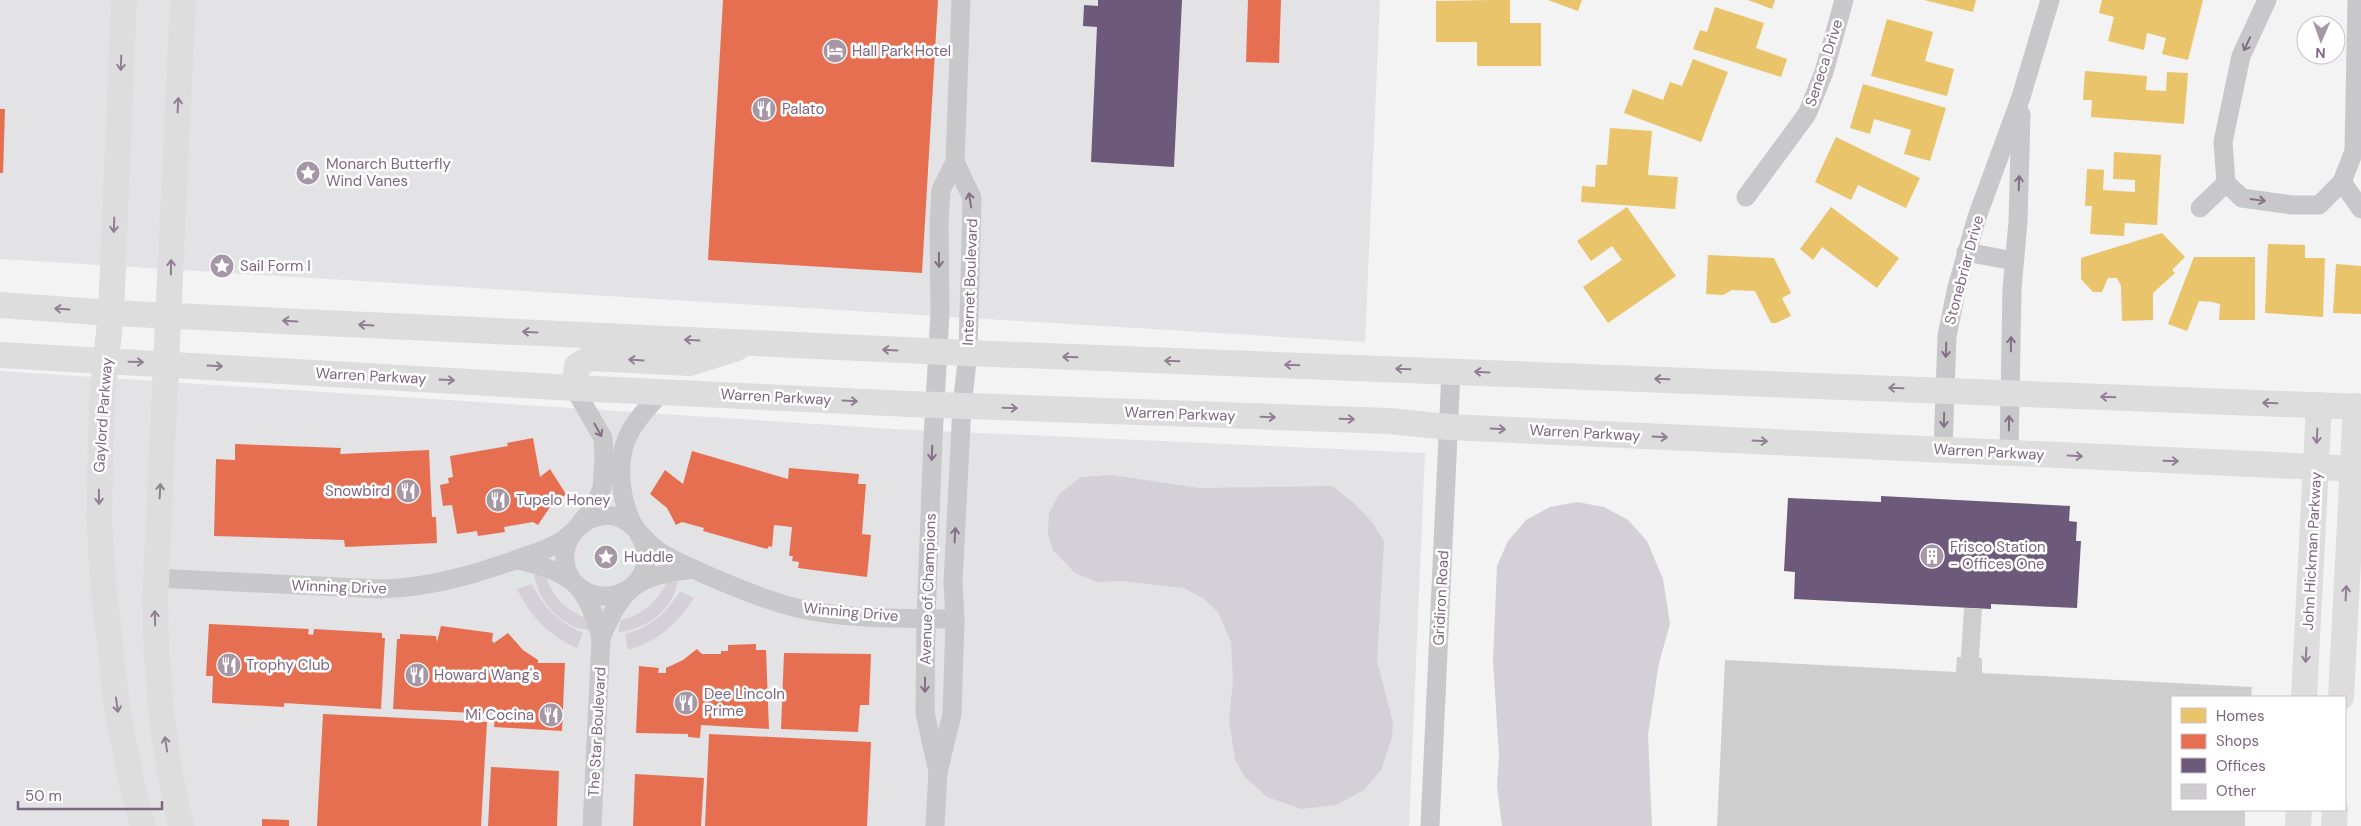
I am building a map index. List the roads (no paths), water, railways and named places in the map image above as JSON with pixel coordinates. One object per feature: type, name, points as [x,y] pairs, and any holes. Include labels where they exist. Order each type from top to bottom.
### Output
[{"type":"main road","name":"Gaylord Parkway","points":[[124,0],[111,313],[105,361],[98,477],[103,583],[117,708],[140,814]]},
{"type":"main road","points":[[181,826],[163,727],[158,685],[156,578],[170,316],[183,0]]},
{"type":"main road","points":[[0,305],[170,316],[968,354],[2358,407],[2357,468],[2341,696]]},
{"type":"main road","points":[[574,388],[576,366],[590,358],[688,362],[751,343]]},
{"type":"main road","name":"Warren Parkway","points":[[0,355],[166,363],[574,388],[935,405],[1389,421],[1449,427],[2357,468]]},
{"type":"main road","name":"John Hickman Parkway","points":[[2304,696],[2319,405]]},
{"type":"main road","points":[[140,814],[174,792]]},
{"type":"main road","points":[[2298,826],[2299,811]]},
{"type":"main road","points":[[2334,826],[2335,811]]},
{"type":"street","name":"Internet Boulevard","points":[[935,405],[940,314],[939,222],[941,190],[955,162],[961,0]]},
{"type":"street","name":"Seneca Drive","points":[[1746,197],[1807,114],[1824,72],[1844,0]]},
{"type":"street","name":"Stonebriar Drive","points":[[1943,450],[1947,336],[1966,252],[2021,97],[2050,0]]},
{"type":"street","points":[[2267,0],[2241,56],[2224,142],[2226,182],[2242,198],[2292,205],[2319,205],[2342,182],[2354,151],[2357,0]]},
{"type":"street","name":"Stonebriar Drive","points":[[2009,453],[2021,97]]},
{"type":"street","name":"Internet Boulevard","points":[[955,162],[972,198],[968,354],[962,406]]},
{"type":"street","points":[[2200,208],[2226,182]]},
{"type":"street","points":[[2342,182],[2361,209]]},
{"type":"street","points":[[1966,252],[2014,261]]},
{"type":"street","name":"Gridiron Road","points":[[1430,826],[1451,371]]},
{"type":"street","points":[[518,560],[554,570],[589,593],[603,596],[618,595],[632,588],[644,571],[646,557],[644,544],[612,476],[602,438],[574,388]]},
{"type":"street","points":[[577,584],[569,574],[565,561],[566,548],[574,530],[595,505],[602,488],[612,476],[630,430],[662,392]]},
{"type":"street","name":"Avenue of Champions","points":[[935,405],[926,619],[925,713],[938,772]]},
{"type":"street","name":"Avenue of Champions","points":[[935,826],[938,772],[952,714],[955,619],[953,583],[962,406]]},
{"type":"street","points":[[574,530],[592,518],[607,516],[621,518],[638,532]]},
{"type":"street","name":"Winning Drive","points":[[156,578],[407,589],[447,581],[518,560],[553,546],[574,530]]},
{"type":"street","name":"Winning Drive","points":[[638,532],[659,552],[693,569],[797,608],[856,616],[955,619]]},
{"type":"street","name":"Winning Drive","points":[[632,588],[659,574],[693,569]]},
{"type":"street","name":"The Star Boulevard","points":[[577,584],[592,609],[602,638]]},
{"type":"street","name":"The Star Boulevard","points":[[592,826],[602,638],[615,606],[632,588]]},
{"type":"place","name":"Hall Park Hotel","points":[[835,51]]},
{"type":"place","name":"Palato","points":[[764,109]]},
{"type":"place","name":"Monarch Butterfly Wind Vanes","points":[[308,173]]},
{"type":"place","name":"Sail Form I","points":[[222,266]]},
{"type":"place","name":"Snowbird","points":[[408,491]]},
{"type":"place","name":"Tupelo Honey","points":[[498,500]]},
{"type":"place","name":"Frisco Station - Offices One","points":[[1932,556]]},
{"type":"place","name":"Huddle","points":[[606,557]]},
{"type":"place","name":"Trophy Club","points":[[229,665]]},
{"type":"place","name":"Howard Wang's","points":[[417,675]]},
{"type":"place","name":"Dee Lincoln Prime","points":[[686,703]]},
{"type":"place","name":"Mi Cocina","points":[[551,715]]}]
